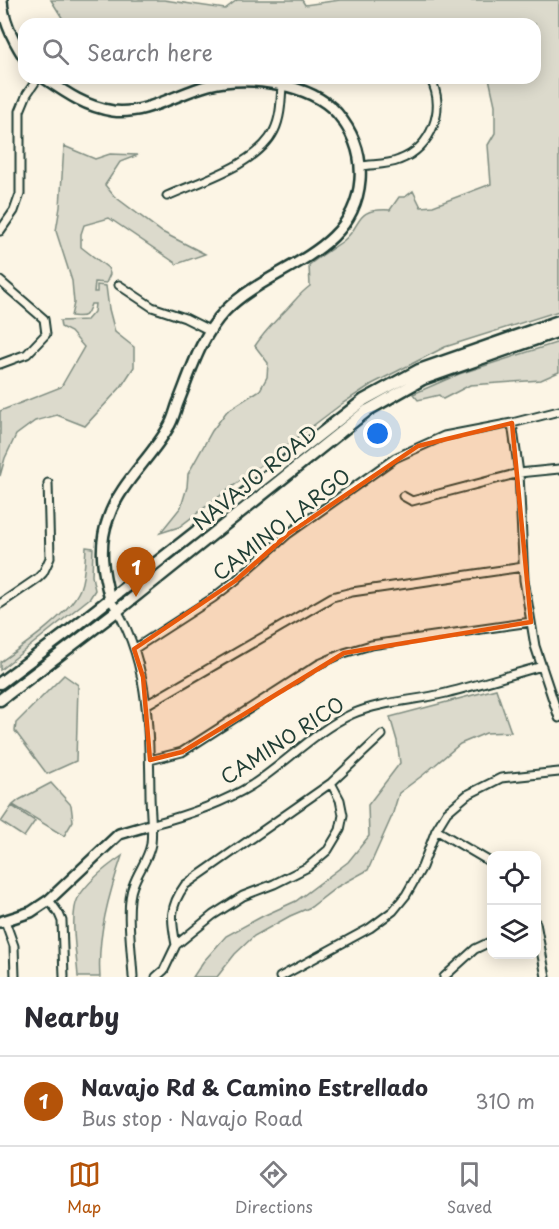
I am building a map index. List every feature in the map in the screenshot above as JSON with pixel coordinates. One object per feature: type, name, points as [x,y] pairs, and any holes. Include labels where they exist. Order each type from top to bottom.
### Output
[{"type":"main road","name":"NAVAJO ROAD","points":[[0,683],[364,400],[419,370],[559,321]]},
{"type":"main road","name":"NAVAJO ROAD","points":[[0,700],[118,610],[368,410],[423,379],[559,331]]},
{"type":"main road","points":[[38,654],[47,665]]},
{"type":"street","points":[[2,3],[8,26],[18,48]]},
{"type":"street","points":[[0,231],[14,211],[20,194],[20,111],[34,84]]},
{"type":"street","points":[[52,84],[70,97],[89,106],[114,111],[145,107],[215,84]]},
{"type":"street","points":[[134,977],[130,902],[132,887],[146,860],[151,842],[150,760],[143,677],[118,610],[110,599],[104,576],[102,552],[108,519],[119,497],[169,428],[209,330],[226,310],[240,299],[323,246],[337,233],[353,210],[359,194],[361,166],[354,141],[336,112],[314,96],[272,84]]},
{"type":"street","points":[[361,166],[401,160],[423,145],[436,120],[437,104],[432,84]]},
{"type":"street","points":[[167,196],[242,162],[261,149],[274,131],[280,112],[282,85]]},
{"type":"street","points":[[0,281],[46,323],[46,334],[27,354],[0,364]]},
{"type":"street","points":[[119,285],[152,307],[185,318],[209,330]]},
{"type":"street","name":"CAMINO LARGO","points":[[134,649],[213,598],[288,534],[395,458],[444,436],[559,411]]},
{"type":"street","points":[[512,423],[519,473],[523,567],[531,622],[536,646],[559,718]]},
{"type":"street","points":[[403,496],[412,501],[519,473],[559,469]]},
{"type":"street","points":[[0,604],[38,578],[50,558],[48,483]]},
{"type":"street","points":[[146,705],[332,597],[352,592],[523,567]]},
{"type":"street","points":[[150,760],[182,752],[319,664],[344,653],[371,645],[531,622]]},
{"type":"street","name":"CAMINO RICO","points":[[2,922],[31,912],[49,900],[119,834],[179,817],[218,802],[252,785],[329,727],[354,713],[383,704],[444,694],[542,666]]},
{"type":"street","points":[[176,945],[171,920],[177,897],[185,885],[331,783],[382,735]]},
{"type":"street","points":[[280,977],[370,928],[393,911],[406,895],[422,867],[436,830],[447,812],[467,795],[501,778],[559,772]]},
{"type":"street","points":[[156,977],[164,970],[176,945],[213,915],[243,896],[308,867],[328,850],[340,830],[343,815],[340,800],[331,783]]},
{"type":"street","points":[[436,830],[487,860]]},
{"type":"street","points":[[49,900],[62,921],[64,977]]},
{"type":"street","points":[[2,922],[14,946],[15,977]]},
{"type":"street","points":[[444,977],[475,949],[487,943]]},
{"type":"street","points":[[541,949],[546,977]]},
{"type":"highlighted area","points":[[512,423],[531,622],[344,653],[182,752],[150,760],[143,677],[134,649],[235,581],[288,534],[418,446]]},
{"type":"shaded area","points":[[51,0],[164,0],[225,9],[237,0],[302,0],[305,5],[340,0],[559,0],[559,311],[445,347],[372,384],[343,403],[179,527],[160,533],[181,507],[188,474],[212,431],[227,411],[260,390],[267,377],[268,363],[255,346],[273,323],[310,286],[309,265],[343,241],[364,215],[378,210],[390,210],[399,197],[405,197],[413,191],[421,207],[433,206],[491,184],[488,145],[495,133],[495,105],[490,84],[541,84],[541,18],[62,18]]},
{"type":"shaded area","points":[[64,146],[95,159],[110,154],[138,155],[120,162],[105,185],[114,196],[162,232],[205,254],[177,264],[109,218],[84,225],[81,247],[108,268],[110,274],[106,283],[95,282],[94,292],[97,292],[97,285],[106,286],[115,332],[134,347],[134,367],[121,387],[85,426],[57,415],[35,421],[16,435],[5,458],[0,476],[0,411],[61,387],[84,347],[71,332],[61,327],[60,321],[87,320],[94,312],[95,304],[91,304],[85,316],[71,316],[74,303],[72,281],[56,231]]},
{"type":"shaded area","points":[[559,342],[559,372],[541,380],[470,385],[443,399],[439,395],[418,400],[413,394],[459,374]]},
{"type":"shaded area","points":[[86,547],[93,548],[92,576],[95,590],[90,598],[0,670],[0,662],[56,619],[74,599],[83,579]]},
{"type":"shaded area","points":[[64,675],[78,685],[76,761],[47,774],[15,731],[16,723]]},
{"type":"shaded area","points":[[496,689],[511,732],[486,733],[460,744],[399,793],[392,816],[368,870],[337,887],[311,907],[254,936],[235,954],[217,977],[193,977],[226,936],[296,901],[348,862],[369,836],[368,805],[400,763],[390,717]]},
{"type":"shaded area","points":[[51,783],[71,805],[73,821],[64,836],[13,805]]},
{"type":"shaded area","points":[[12,806],[35,821],[24,837],[1,822]]},
{"type":"shaded area","points":[[122,856],[102,931],[100,977],[78,977],[74,925],[75,905],[92,880]]},
{"type":"place","name":"Navajo Rd & Camino Estrellado","points":[[136,597]]}]
